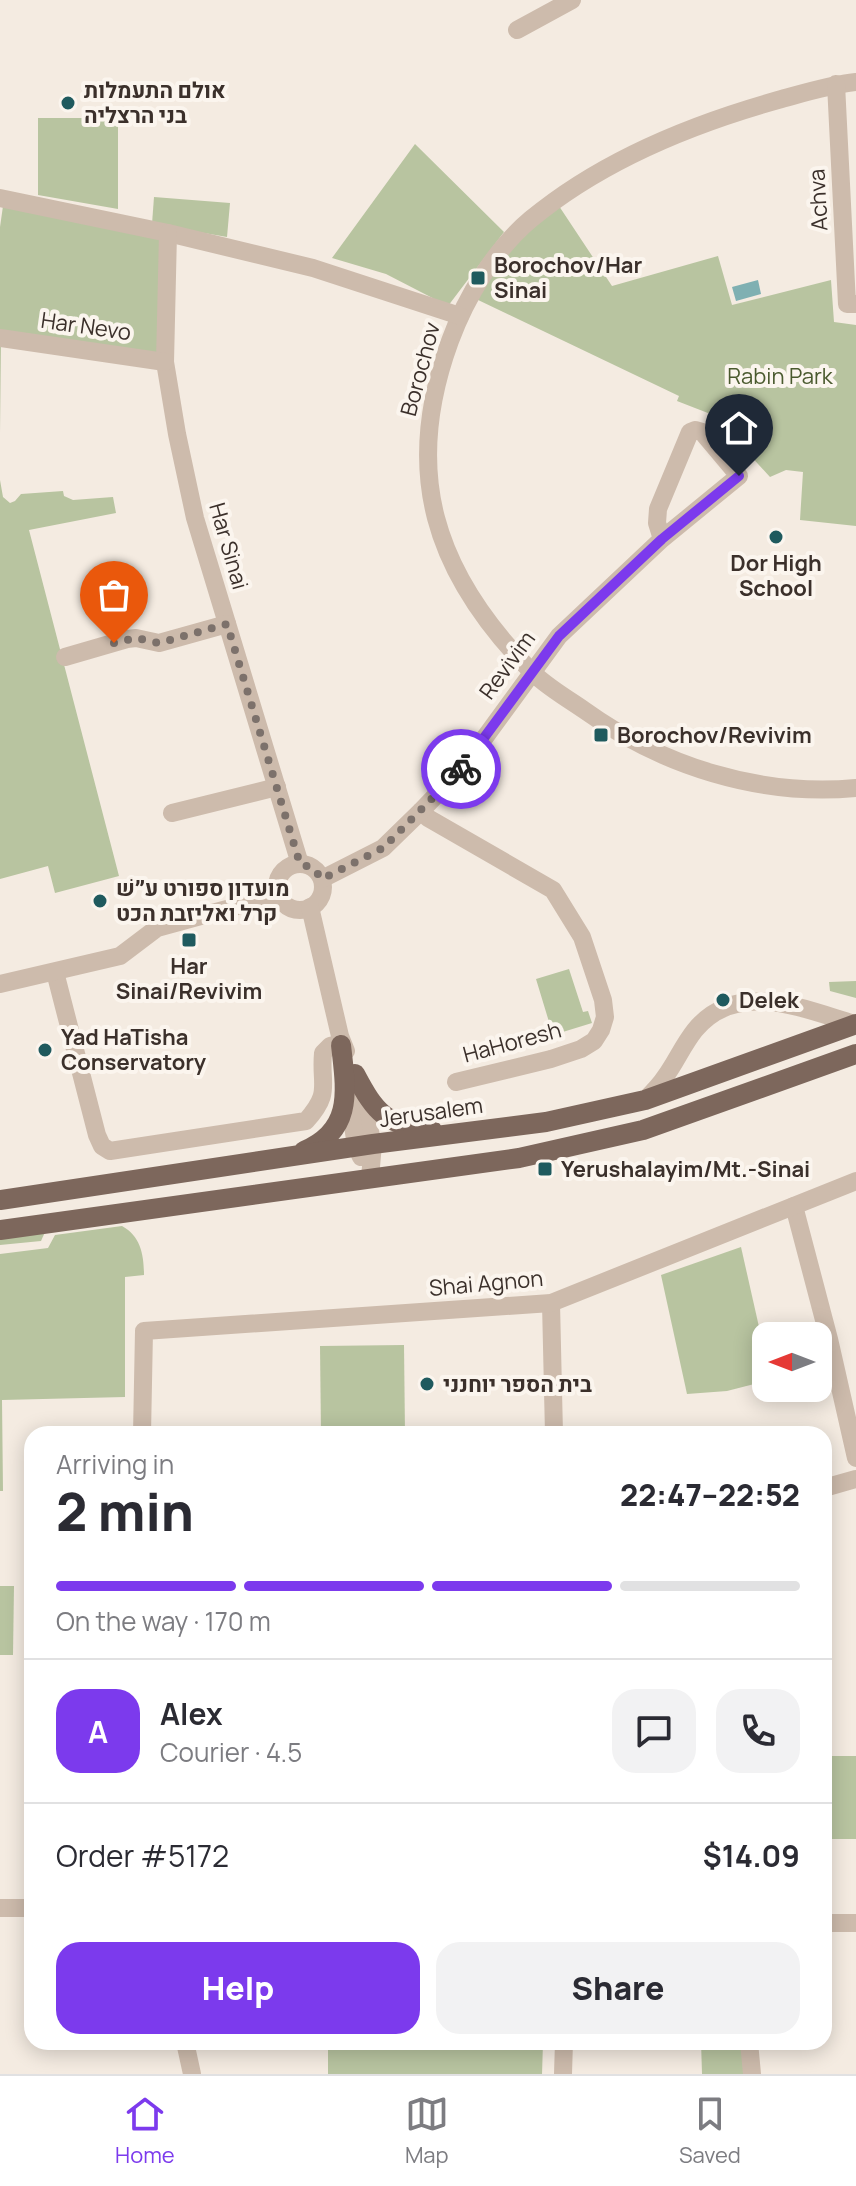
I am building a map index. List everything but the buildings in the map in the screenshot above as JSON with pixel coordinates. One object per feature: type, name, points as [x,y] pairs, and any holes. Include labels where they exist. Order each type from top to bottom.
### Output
[{"type":"main road","name":"Jerusalem","points":[[0,1200],[365,1145],[546,1122],[645,1100],[856,1024]]},
{"type":"main road","points":[[291,1156],[316,1146],[341,1119],[345,1083],[341,1044]]},
{"type":"main road","points":[[0,1230],[519,1158],[643,1130],[856,1054]]},
{"type":"main road","points":[[355,1074],[371,1104],[384,1117],[415,1128],[451,1133]]},
{"type":"street","points":[[517,30],[572,0]]},
{"type":"street","name":"Borochov","points":[[856,82],[836,84],[724,115],[634,153],[531,219],[493,261],[460,316],[441,367],[429,417],[428,470],[437,527],[461,584],[532,672],[611,730],[683,764],[719,775],[790,786],[856,788]]},
{"type":"street","name":"Achva","points":[[836,84],[847,304],[856,304]]},
{"type":"street","points":[[0,198],[168,233],[313,268],[460,316]]},
{"type":"street","name":"Har Sinai","points":[[168,233],[165,362],[195,518],[300,864]]},
{"type":"street","name":"Har Nevo","points":[[0,338],[165,362]]},
{"type":"street","name":"Revivim","points":[[322,879],[383,848],[464,766],[566,628],[662,539],[739,476],[702,432],[690,432],[658,509],[657,523],[662,539]]},
{"type":"street","points":[[65,657],[127,639],[159,643],[227,624]]},
{"type":"street","points":[[172,813],[277,787]]},
{"type":"street","name":"HaHoresh","points":[[421,811],[428,818],[553,890],[582,937],[603,1000],[605,1017],[601,1030],[594,1041],[581,1049],[456,1082]]},
{"type":"street","points":[[292,865],[313,868],[322,879],[320,898],[310,907],[295,909],[282,902],[278,895],[277,880],[292,865]]},
{"type":"street","points":[[0,984],[120,956],[157,928],[278,895]]},
{"type":"street","points":[[310,907],[365,1145]]},
{"type":"street","points":[[55,972],[97,1135],[102,1146],[110,1151],[306,1121],[322,1100],[325,1082],[323,1053],[330,1046],[341,1044]]},
{"type":"street","points":[[645,1100],[666,1077],[697,1028],[716,1011],[751,1000],[782,1003],[856,1024]]},
{"type":"street","points":[[341,1044],[355,1074],[370,1178]]},
{"type":"street","name":"Shai Agnon","points":[[142,1426],[144,1331],[551,1303],[856,1181]]},
{"type":"street","points":[[794,1206],[856,1458]]},
{"type":"street","points":[[551,1303],[554,1426]]},
{"type":"street","points":[[832,1486],[856,1479]]},
{"type":"street","points":[[0,1908],[24,1908]]},
{"type":"street","points":[[832,1923],[856,1923]]},
{"type":"street","points":[[187,2050],[192,2074]]},
{"type":"street","points":[[563,2074],[564,2050]]},
{"type":"street","points":[[750,2050],[752,2074]]},
{"type":"green space","points":[[38,118],[118,118],[118,209],[38,195]]},
{"type":"green space","points":[[415,144],[504,232],[448,306],[386,274],[332,258]]},
{"type":"green space","points":[[154,197],[230,203],[227,237],[152,224]]},
{"type":"green space","points":[[4,199],[168,233],[165,362],[1,339],[0,433],[0,227]]},
{"type":"green space","name":"Rabin Park","points":[[559,206],[612,286],[718,256],[732,305],[831,280],[834,322],[856,325],[856,526],[800,520],[803,472],[786,470],[770,477],[713,415],[677,401],[679,396],[476,299],[512,248]]},
{"type":"green space","points":[[0,480],[3,497],[10,503],[21,494],[63,491],[64,496],[73,500],[113,497],[116,513],[29,530],[119,876],[55,893],[48,866],[0,879]]},
{"type":"green space","points":[[569,969],[583,1012],[588,1011],[592,1023],[553,1035],[536,979]]},
{"type":"green space","points":[[856,981],[856,998],[830,991],[829,982]]},
{"type":"green space","points":[[122,1226],[133,1235],[140,1247],[144,1275],[125,1277],[125,1397],[2,1400],[3,1491],[0,1491],[0,1254],[48,1248],[55,1235]]},
{"type":"green space","points":[[45,1232],[41,1241],[0,1245],[0,1238]]},
{"type":"green space","points":[[741,1247],[758,1322],[752,1322],[752,1385],[727,1391],[687,1394],[661,1275]]},
{"type":"green space","points":[[404,1345],[405,1426],[321,1426],[320,1346]]},
{"type":"green space","points":[[0,1586],[14,1586],[13,1655],[0,1655]]},
{"type":"green space","points":[[832,1756],[856,1756],[856,1839],[832,1839]]},
{"type":"green space","points":[[328,2050],[543,2050],[542,2074],[328,2074]]},
{"type":"green space","points":[[701,2050],[745,2050],[746,2074],[702,2074]]},
{"type":"water","points":[[824,183],[829,212],[819,214],[815,184]]},
{"type":"water","points":[[758,280],[761,294],[736,301],[732,287]]},
{"type":"way so far","points":[[114,643],[136,638],[159,643],[227,624],[300,864],[313,868],[322,879],[383,848],[461,769]]},
{"type":"place","name":"אולם התעמלות בני הרצליה","points":[[68,103]]},
{"type":"place","name":"Borochov/Har Sinai","points":[[478,278]]},
{"type":"place","name":"Dor High School","points":[[776,537]]},
{"type":"place","name":"Borochov/Revivim","points":[[601,735]]},
{"type":"place","name":"מועדון ספורט ע״שׁ קרל ואליזבת הכט","points":[[100,901]]},
{"type":"place","name":"Har Sinai/Revivim","points":[[189,940]]},
{"type":"place","name":"Delek","points":[[723,1000]]},
{"type":"place","name":"Yad HaTisha Conservatory","points":[[45,1050]]},
{"type":"place","name":"Yerushalayim/Mt.-Sinai","points":[[545,1169]]},
{"type":"place","name":"בית הספר יוחנני","points":[[427,1384]]},
{"type":"route","points":[[461,769],[559,636],[662,539],[739,476]]}]
